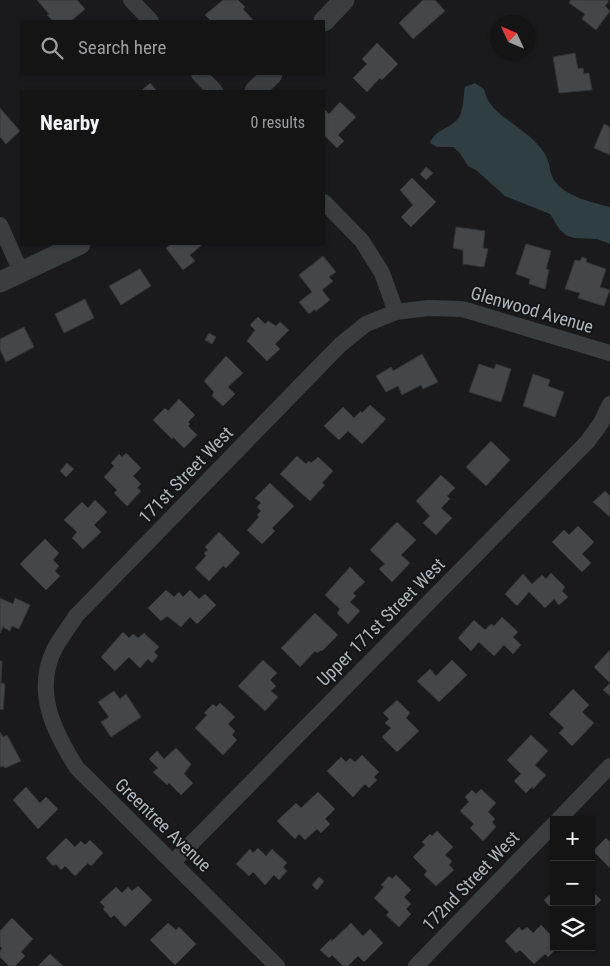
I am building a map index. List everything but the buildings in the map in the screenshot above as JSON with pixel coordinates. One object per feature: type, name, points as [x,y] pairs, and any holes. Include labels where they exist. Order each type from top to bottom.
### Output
[{"type":"street","points":[[132,0],[150,20]]},
{"type":"street","points":[[325,20],[344,0]]},
{"type":"street","points":[[200,75],[215,90]]},
{"type":"street","points":[[256,90],[271,75]]},
{"type":"street","points":[[325,203],[362,241],[382,273],[396,312]]},
{"type":"street","points":[[0,225],[21,272]]},
{"type":"street","points":[[0,282],[78,245]]},
{"type":"street","name":"Glenwood Avenue","points":[[396,312],[428,308],[462,309],[610,353]]},
{"type":"street","name":"171st Street West","points":[[47,697],[46,673],[55,649],[76,616],[340,345],[366,324],[396,312]]},
{"type":"street","name":"Upper 171st Street West","points":[[173,862],[588,441],[601,423],[610,404]]},
{"type":"street","name":"Greentree Avenue","points":[[47,697],[51,720],[62,744],[77,768],[277,966]]},
{"type":"street","points":[[562,816],[610,766]]},
{"type":"street","name":"172nd Street West","points":[[416,966],[550,828]]},
{"type":"shaded area","points":[[475,83],[484,89],[486,97],[500,114],[528,135],[539,147],[546,156],[553,178],[562,189],[575,196],[610,207],[610,244],[597,239],[567,236],[560,230],[550,214],[505,196],[476,170],[468,166],[459,152],[453,147],[437,147],[430,143],[434,136],[459,118],[465,87]]}]
